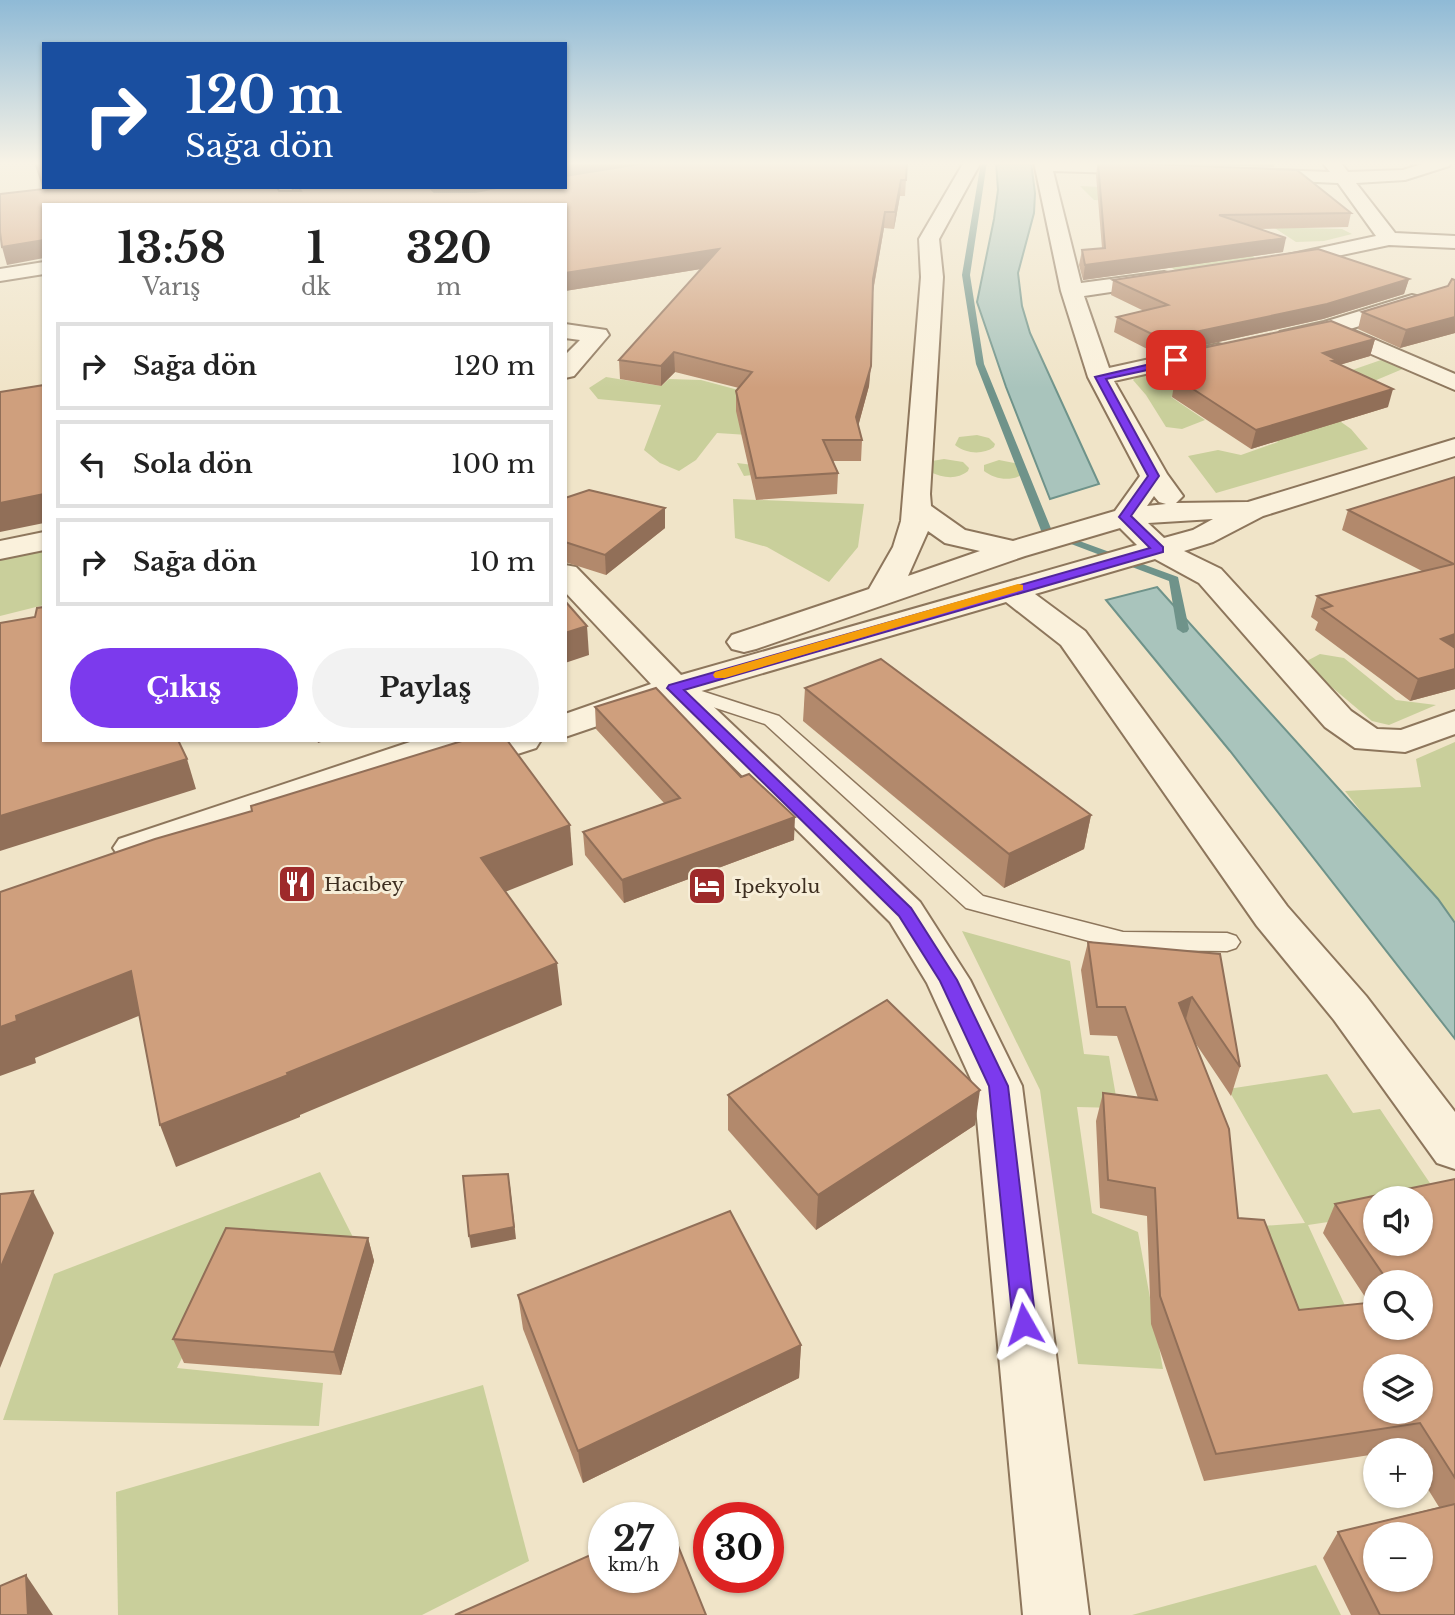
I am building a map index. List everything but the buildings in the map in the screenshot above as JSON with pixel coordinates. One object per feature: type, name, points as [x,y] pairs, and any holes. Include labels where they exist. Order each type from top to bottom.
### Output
[{"type":"street","points":[[881,595],[906,552],[919,510],[916,494],[932,277],[930,237]]},
{"type":"street","points":[[1060,237],[1072,291],[1100,377],[1154,476],[1179,511],[1203,536],[1210,576]]},
{"type":"street","points":[[1251,266],[1389,239],[1455,242]]},
{"type":"street","points":[[0,275],[42,268]]},
{"type":"street","points":[[1072,291],[1182,276]]},
{"type":"street","points":[[1262,342],[1329,328],[1434,295]]},
{"type":"street","points":[[1329,328],[1455,383]]},
{"type":"street","points":[[567,331],[598,335],[567,368]]},
{"type":"street","points":[[1100,377],[1235,348]]},
{"type":"street","points":[[567,702],[666,680],[1158,549],[1203,536],[1253,510],[1455,447]]},
{"type":"street","points":[[1125,517],[1154,476]]},
{"type":"street","points":[[919,510],[955,537],[1014,550]]},
{"type":"street","points":[[567,725],[666,680],[881,595],[1014,550],[1125,517],[1179,511],[1253,510]]},
{"type":"street","points":[[1125,517],[1158,549],[1210,576],[1338,719],[1368,740],[1405,741],[1455,722]]},
{"type":"street","points":[[0,550],[42,541]]},
{"type":"street","points":[[567,576],[666,680],[905,912],[948,980],[999,1086],[1056,1615]]},
{"type":"street","points":[[1010,590],[1073,638],[1272,916],[1350,1008],[1455,1149]]},
{"type":"street","points":[[448,742],[111,869],[517,742]]},
{"type":"lane","points":[[666,680],[772,720],[975,902],[1123,941],[1227,942]]},
{"type":"green space","points":[[1148,237],[1234,237],[1256,259],[1175,270],[1159,259]]},
{"type":"green space","points":[[1289,237],[1339,237],[1324,241],[1296,242]]},
{"type":"green space","points":[[1381,360],[1405,368],[1317,405],[1351,429],[1368,449],[1216,493],[1188,456],[1218,450],[1241,455],[1278,442],[1222,415]]},
{"type":"green space","points":[[1158,373],[1178,385],[1181,393],[1171,397],[1205,420],[1182,429],[1166,427],[1133,380],[1140,374]]},
{"type":"green space","points":[[606,377],[661,386],[669,379],[701,380],[742,391],[806,468],[744,476],[737,463],[762,466],[748,435],[717,433],[696,460],[679,471],[660,463],[644,450],[661,405],[598,399],[589,388]]},
{"type":"green space","points":[[977,435],[989,438],[995,444],[994,447],[974,452],[955,445],[959,437]]},
{"type":"green space","points":[[944,459],[963,462],[969,468],[968,471],[950,477],[930,472],[932,461]]},
{"type":"green space","points":[[999,460],[1019,464],[1025,473],[1004,479],[984,471],[984,465]]},
{"type":"green space","points":[[733,499],[864,504],[858,547],[829,582],[767,547],[735,538]]},
{"type":"green space","points":[[42,547],[42,606],[0,616],[0,556]]},
{"type":"green space","points":[[1320,654],[1344,658],[1396,700],[1436,705],[1389,725],[1372,721],[1303,663]]},
{"type":"green space","points":[[1455,742],[1455,932],[1345,791],[1421,787],[1416,759]]},
{"type":"green space","points":[[962,931],[1070,961],[1084,1054],[1109,1056],[1118,1108],[1077,1107],[1092,1213],[1138,1232],[1163,1369],[1078,1364],[1040,1090]]},
{"type":"green space","points":[[1327,1074],[1353,1113],[1380,1109],[1432,1186],[1363,1186],[1363,1217],[1308,1225],[1353,1323],[1291,1327],[1249,1227],[1305,1223],[1228,1089]]},
{"type":"green space","points":[[320,1172],[361,1253],[236,1249],[177,1368],[323,1383],[319,1426],[3,1420],[54,1274]]},
{"type":"green space","points":[[1433,1188],[1444,1204],[1433,1202]]},
{"type":"green space","points":[[483,1385],[529,1561],[422,1615],[118,1615],[116,1492]]},
{"type":"green space","points":[[1316,1565],[1341,1615],[1132,1615]]},
{"type":"water","points":[[990,237],[1028,237],[1018,273],[1022,306],[1030,333],[1099,484],[1050,499],[1006,387],[977,302]]},
{"type":"water","points":[[1157,587],[1438,899],[1455,923],[1455,1039],[1230,751],[1106,600]]},
{"type":"waterway","points":[[972,237],[966,275],[980,364],[1047,533],[1174,579],[1183,629]]},
{"type":"slow traffic","points":[[720,675],[1018,588]]},
{"type":"place","name":"Hacıbey","points":[[297,884]]},
{"type":"place","name":"Ipekyolu","points":[[707,886]]},
{"type":"route","points":[[1024,1324],[999,1086],[948,980],[905,912],[674,688],[1158,549],[1125,517],[1154,476],[1100,377],[1176,360]]}]
